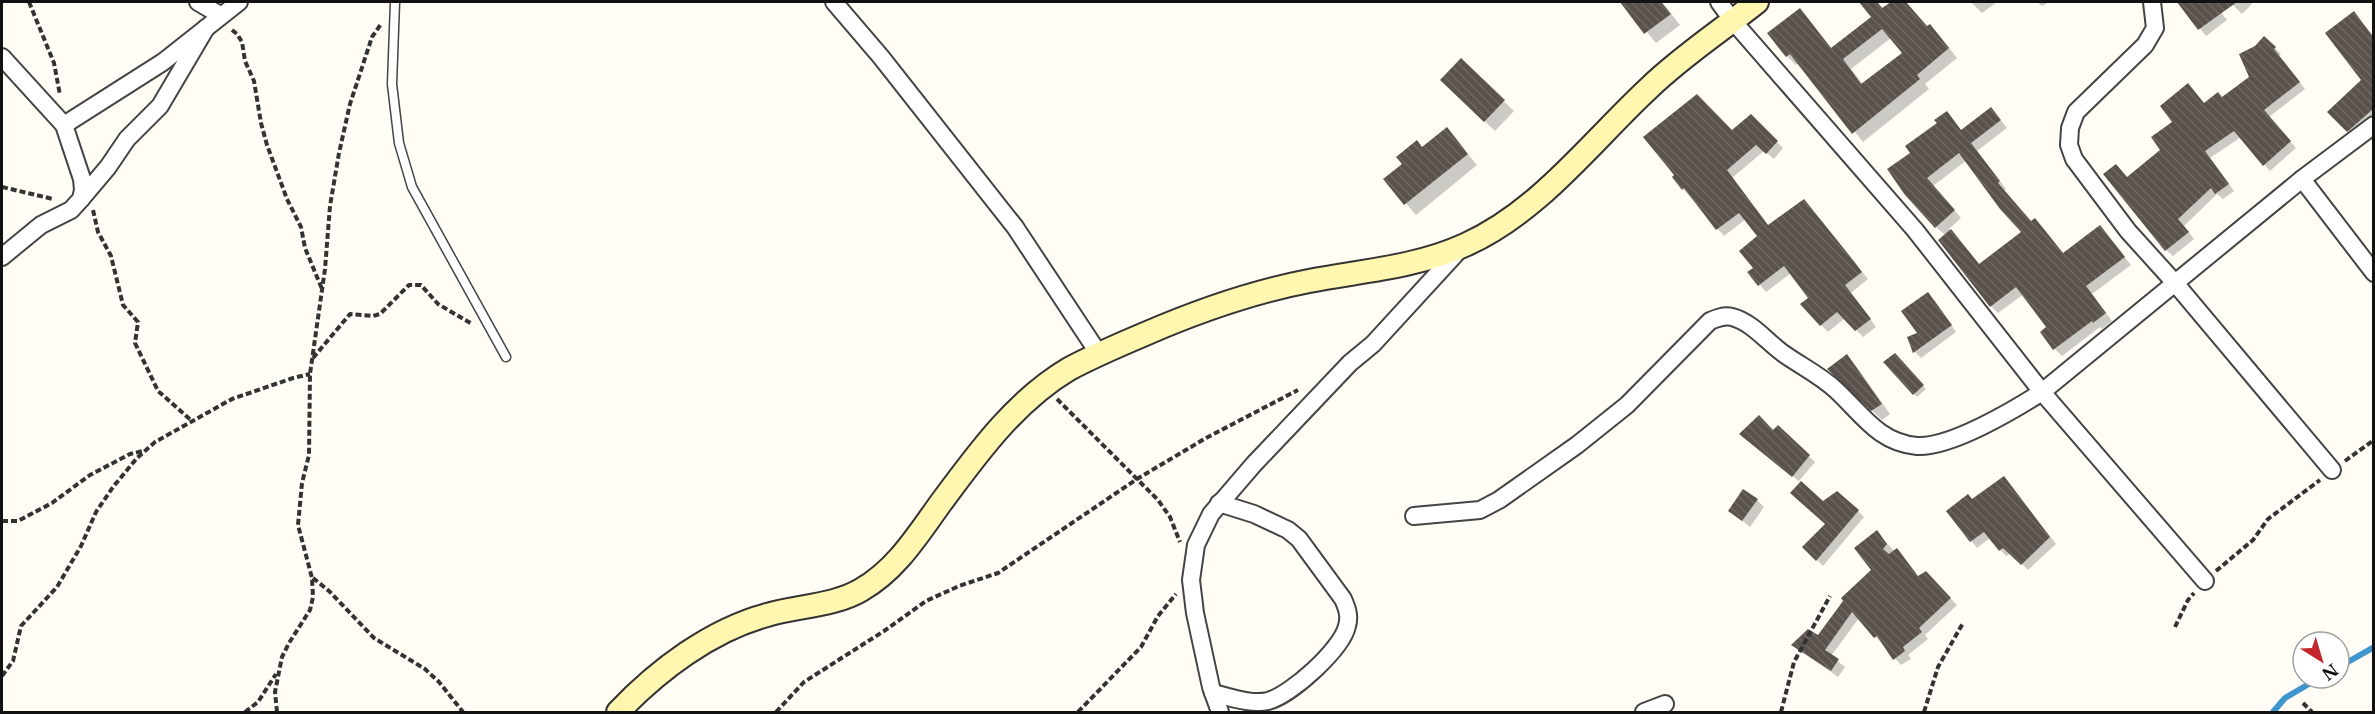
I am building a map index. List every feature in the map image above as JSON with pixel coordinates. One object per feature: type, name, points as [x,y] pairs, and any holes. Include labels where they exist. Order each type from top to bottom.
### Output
[{"type":"street","points":[[198,2],[215,20]]},
{"type":"street","points":[[64,125],[163,62],[239,2]]},
{"type":"street","points":[[834,2],[881,57],[1015,227],[1100,354]]},
{"type":"street","points":[[1719,2],[1915,230],[2042,392],[2205,581]]},
{"type":"street","points":[[618,712],[688,652],[732,628],[766,615],[833,601],[858,593],[882,576],[906,551],[957,481],[1002,425],[1044,386],[1071,368],[1191,315],[1262,291],[1424,259],[1462,247],[1489,233],[1516,215],[1563,174],[1651,85],[1758,2]]},
{"type":"street","points":[[2152,2],[2155,10],[2155,28],[2145,45],[2076,112],[2070,128],[2069,145],[2074,159],[2097,193],[2332,470]]},
{"type":"street","points":[[2,257],[41,225],[79,201],[108,167],[127,139],[160,106],[215,20]]},
{"type":"street","points":[[2,57],[64,125],[82,179],[83,190],[79,201]]},
{"type":"street","points":[[1414,516],[1480,510],[1499,500],[1577,445],[1627,405],[1710,321],[1721,316],[1732,317],[1749,326],[1783,353],[1814,372],[1836,390],[1874,429],[1890,440],[1920,446],[1980,427],[2042,392],[2302,178],[2373,124]]},
{"type":"street","points":[[2302,178],[2373,273]]},
{"type":"street","points":[[1220,712],[1213,693],[1195,613],[1191,576],[1196,545],[1219,503],[1350,363],[1373,344],[1416,299],[1462,247]]},
{"type":"street","points":[[1213,693],[1254,701],[1268,701],[1282,694],[1299,683],[1341,641],[1348,625],[1348,610],[1343,599],[1299,539],[1288,530],[1254,514],[1219,503]]},
{"type":"street","points":[[1644,712],[1665,704]]},
{"type":"lane","points":[[394,6],[392,84],[399,143],[412,187],[506,357]]},
{"type":"path","points":[[29,2],[54,63],[64,125]]},
{"type":"path","points":[[277,712],[275,692],[279,671],[289,643],[310,610],[313,597],[312,578],[298,525],[302,483],[309,455],[310,374],[322,289],[330,206],[350,104],[372,37],[394,6]]},
{"type":"path","points":[[215,20],[237,34],[242,42],[245,61],[254,81],[267,145],[287,199],[301,228],[305,248],[322,289]]},
{"type":"path","points":[[2,187],[60,202],[79,201],[111,256],[123,305],[138,322],[135,343],[158,392],[193,422]]},
{"type":"path","points":[[313,358],[350,314],[373,316],[380,314],[404,289],[415,284],[421,285],[438,304],[493,337]]},
{"type":"path","points":[[2,676],[13,661],[21,626],[57,587],[78,553],[88,527],[112,487],[155,442],[249,392],[310,374]]},
{"type":"path","points":[[1044,386],[1158,500],[1170,517],[1191,576],[1168,602],[1141,647],[1078,712]]},
{"type":"path","points":[[776,712],[804,682],[926,601],[959,586],[998,573],[1137,479],[1206,438],[1299,390]]},
{"type":"path","points":[[2175,627],[2188,600],[2205,581],[2246,546],[2268,519],[2373,440]]},
{"type":"path","points":[[2,521],[18,522],[52,503],[90,475],[129,454],[146,451]]},
{"type":"path","points":[[312,578],[329,591],[374,638],[406,657],[439,682],[463,712]]},
{"type":"path","points":[[1781,712],[1794,662],[1830,596]]},
{"type":"path","points":[[1924,712],[1938,667],[1963,623]]},
{"type":"path","points":[[245,712],[258,702],[279,671]]},
{"type":"path","points":[[2303,703],[2312,712]]},
{"type":"building","points":[[1620,2],[1661,2],[1671,14],[1644,34]]},
{"type":"building","points":[[1859,2],[1877,2],[1882,8],[1891,2],[1906,2],[1927,26],[1930,24],[1949,48],[1917,75],[1920,79],[1852,134],[1790,54],[1786,57],[1767,33],[1800,8],[1831,48],[1871,17]],"holes":[[[1882,29],[1902,53],[1861,84],[1843,59]]]},
{"type":"building","points":[[2177,2],[2237,2],[2198,30]]},
{"type":"building","points":[[2354,11],[2373,37],[2373,109],[2347,132],[2327,112],[2361,80],[2325,33]]},
{"type":"building","points":[[2264,36],[2276,47],[2274,49],[2300,82],[2264,110],[2291,141],[2263,166],[2234,131],[2205,151],[2229,184],[2215,194],[2211,188],[2178,219],[2189,232],[2165,251],[2103,174],[2116,164],[2127,177],[2160,150],[2151,137],[2172,122],[2160,106],[2188,83],[2204,103],[2218,92],[2222,97],[2249,77],[2239,54],[2255,46]]},
{"type":"building","points":[[1461,58],[1505,100],[1484,122],[1440,80]]},
{"type":"building","points":[[1697,94],[1732,130],[1751,114],[1778,141],[1766,154],[1756,145],[1727,170],[1768,225],[1804,199],[1853,260],[1862,272],[1845,285],[1871,319],[1855,331],[1837,312],[1820,326],[1800,304],[1808,298],[1784,266],[1758,286],[1747,272],[1753,268],[1739,251],[1757,236],[1739,213],[1716,230],[1684,188],[1682,190],[1672,177],[1674,175],[1643,137]]},
{"type":"building","points":[[1991,107],[2001,120],[1971,143],[2000,181],[1998,183],[2031,221],[2035,218],[2063,253],[2100,225],[2125,257],[2086,286],[2106,313],[2053,350],[2040,332],[2046,327],[2016,287],[1990,307],[1938,240],[1951,229],[1979,264],[2021,232],[2000,209],[1959,153],[1927,178],[1955,210],[1935,228],[1905,195],[1887,169],[1910,153],[1905,146],[1937,123],[1934,120],[1947,111],[1961,130]]},
{"type":"building","points":[[1447,127],[1468,154],[1404,205],[1383,179],[1402,164],[1396,157],[1417,140],[1422,147]]},
{"type":"building","points":[[1928,292],[1952,325],[1913,353],[1907,337],[1917,333],[1901,311]]},
{"type":"building","points":[[1895,353],[1924,385],[1913,395],[1883,362]]},
{"type":"building","points":[[1847,354],[1882,404],[1871,411],[1827,369]]},
{"type":"building","points":[[1759,415],[1773,430],[1778,425],[1810,455],[1792,477],[1739,434]]},
{"type":"building","points":[[2004,476],[2050,537],[2021,565],[2003,548],[1999,551],[1984,532],[1970,542],[1946,511],[1968,494],[1972,499]]},
{"type":"building","points":[[1801,481],[1823,501],[1837,491],[1859,510],[1816,561],[1802,547],[1825,524],[1790,493]]},
{"type":"building","points":[[1743,489],[1758,499],[1742,521],[1728,511]]},
{"type":"building","points":[[1877,530],[1887,544],[1883,549],[1889,554],[1897,548],[1918,576],[1926,571],[1951,598],[1919,628],[1922,632],[1903,647],[1905,651],[1893,660],[1877,636],[1874,638],[1852,612],[1825,650],[1839,659],[1831,671],[1791,645],[1808,629],[1818,635],[1843,601],[1841,598],[1871,570],[1854,548]]},
{"type":"waterway","points":[[2351,660],[2374,647]]},
{"type":"waterway","points":[[2273,712],[2285,698],[2299,690]]}]
